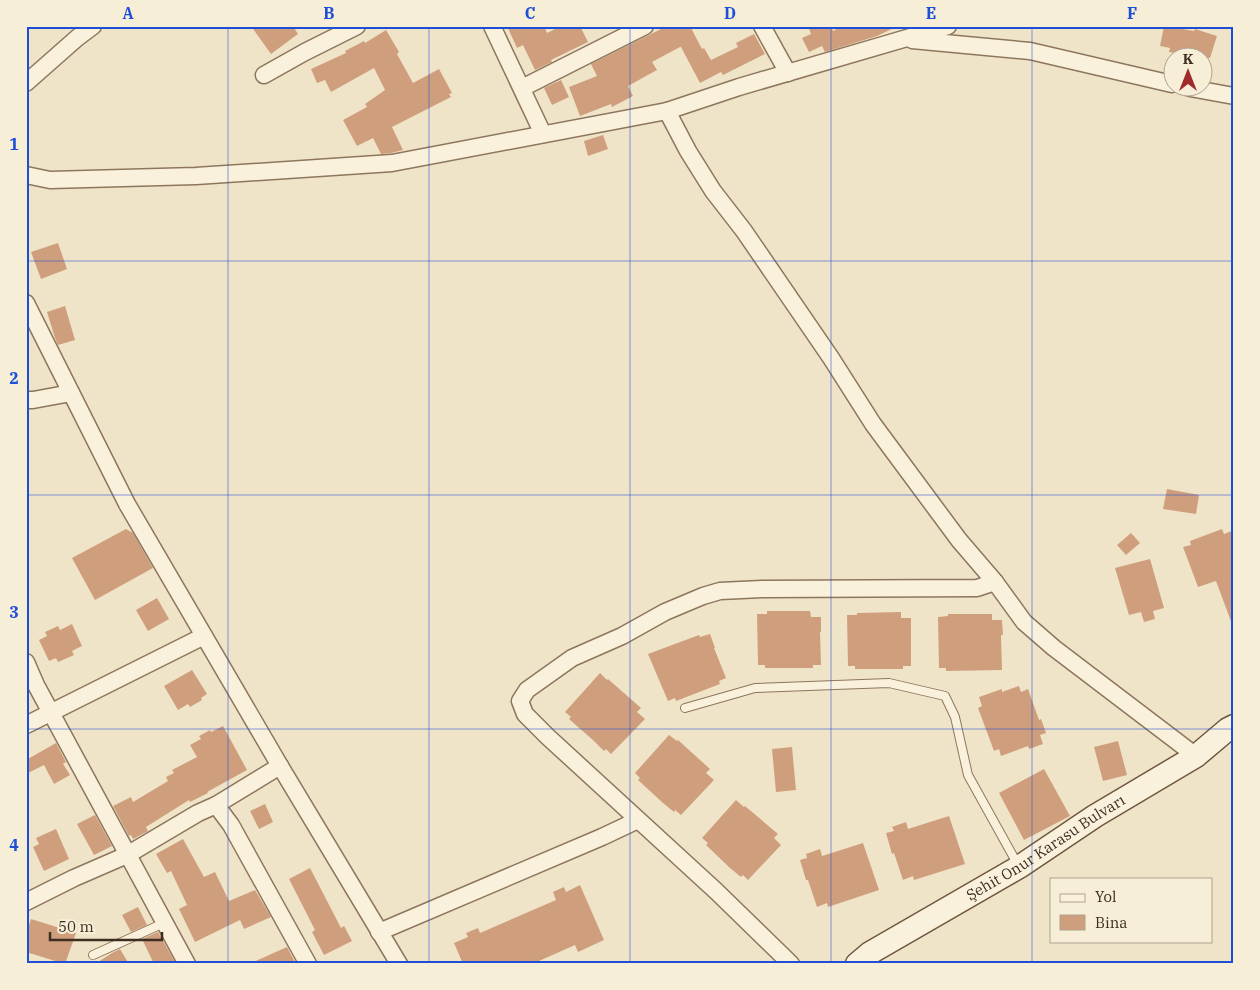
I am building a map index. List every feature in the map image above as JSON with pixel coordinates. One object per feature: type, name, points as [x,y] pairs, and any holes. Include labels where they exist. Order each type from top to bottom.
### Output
[{"type":"street","points":[[26,83],[93,26]]},
{"type":"street","points":[[264,75],[357,26]]},
{"type":"street","points":[[492,26],[543,134]]},
{"type":"street","points":[[522,88],[645,26]]},
{"type":"street","points":[[762,26],[788,73]]},
{"type":"street","points":[[26,175],[50,180],[186,176],[392,163],[667,112],[739,87],[948,26]]},
{"type":"street","points":[[904,40],[1030,52],[1162,82]]},
{"type":"street","points":[[1212,92],[1234,96]]},
{"type":"street","points":[[667,112],[713,191],[744,231],[873,424],[959,540],[995,582],[1024,622],[1054,648],[1196,756]]},
{"type":"street","points":[[26,303],[127,504],[280,766],[399,964]]},
{"type":"street","points":[[26,400],[71,393]]},
{"type":"street","points":[[791,964],[716,891],[548,737],[525,714],[520,701],[526,690],[572,658],[622,636],[665,612],[703,596],[720,592],[762,589],[977,588],[995,582]]},
{"type":"street","points":[[26,725],[204,636]]},
{"type":"street","points":[[26,662],[36,685],[187,964]]},
{"type":"street","name":"Şehit Onur Karasu Bulvarı","points":[[857,964],[870,953],[1019,867],[1095,816],[1196,756],[1234,726]]},
{"type":"street","points":[[26,902],[74,878],[127,855],[198,813],[216,805],[280,766]]},
{"type":"street","points":[[216,805],[231,825],[308,964]]},
{"type":"street","points":[[380,932],[638,820]]},
{"type":"lane","points":[[685,708],[755,688],[889,683],[945,696],[955,717],[968,775],[1019,867]]},
{"type":"lane","points":[[93,954],[164,923]]},
{"type":"building","points":[[251,26],[293,26],[298,34],[271,54]]},
{"type":"building","points":[[507,26],[544,26],[547,33],[561,26],[580,26],[588,42],[535,70],[523,45],[517,48]]},
{"type":"building","points":[[667,26],[690,26],[702,49],[704,48],[711,60],[738,47],[736,43],[754,34],[765,54],[723,75],[721,72],[700,83],[680,47],[652,62],[657,70],[628,86],[633,96],[612,107],[611,104],[580,116],[569,87],[597,76],[591,64]]},
{"type":"building","points":[[808,26],[831,26],[833,31],[842,26],[898,26],[877,36],[825,52],[822,46],[809,52],[802,38],[811,34]]},
{"type":"building","points":[[1164,26],[1194,31],[1195,29],[1217,36],[1212,52],[1212,48],[1170,48],[1160,46]]},
{"type":"building","points":[[386,30],[399,52],[397,54],[413,83],[439,69],[452,93],[449,94],[451,97],[392,127],[403,150],[381,154],[373,138],[357,146],[343,120],[367,107],[365,104],[385,90],[374,68],[331,92],[325,80],[317,83],[311,69],[346,53],[345,51],[364,41],[365,43]]},
{"type":"building","points":[[561,80],[569,97],[552,105],[544,88]]},
{"type":"building","points":[[603,135],[608,149],[588,156],[584,141]]},
{"type":"building","points":[[58,243],[67,269],[41,279],[31,252]]},
{"type":"building","points":[[65,306],[75,340],[58,345],[47,312]]},
{"type":"building","points":[[1167,489],[1199,495],[1196,514],[1163,509]]},
{"type":"building","points":[[126,529],[133,533],[153,568],[95,600],[72,558]]},
{"type":"building","points":[[1222,529],[1224,534],[1234,530],[1234,624],[1232,624],[1216,581],[1198,587],[1183,547],[1191,545],[1190,541]]},
{"type":"building","points":[[1131,533],[1140,543],[1126,555],[1117,545]]},
{"type":"building","points":[[1150,559],[1164,608],[1153,611],[1155,619],[1144,622],[1141,612],[1129,615],[1115,568]]},
{"type":"building","points":[[157,598],[169,619],[148,631],[136,610]]},
{"type":"building","points":[[767,611],[810,611],[811,617],[821,617],[821,665],[813,665],[813,668],[765,668],[765,665],[758,665],[757,614],[767,614]]},
{"type":"building","points":[[901,612],[901,618],[911,618],[911,666],[903,666],[903,669],[855,669],[855,666],[848,666],[847,615]]},
{"type":"building","points":[[948,614],[992,614],[992,620],[1002,620],[1002,670],[946,671],[946,668],[939,668],[938,617],[948,616]]},
{"type":"building","points":[[72,624],[82,646],[72,651],[74,655],[58,662],[56,658],[49,661],[39,640],[47,636],[45,632],[58,626],[60,630]]},
{"type":"building","points":[[710,634],[726,678],[719,681],[720,684],[676,701],[675,698],[668,701],[648,654],[699,635],[700,637]]},
{"type":"building","points":[[192,670],[207,694],[201,698],[202,700],[190,707],[188,704],[178,710],[164,686]]},
{"type":"building","points":[[600,673],[641,708],[637,712],[645,719],[611,754],[606,749],[604,751],[569,719],[571,717],[565,712]]},
{"type":"building","points":[[1019,686],[1021,692],[1028,689],[1039,720],[1041,719],[1046,733],[1040,735],[1043,744],[1029,749],[1028,746],[1001,756],[999,749],[994,751],[978,708],[982,706],[979,697],[1002,689],[1002,692]]},
{"type":"building","points":[[223,726],[247,770],[208,793],[190,802],[189,800],[146,827],[148,831],[133,839],[131,835],[129,836],[113,806],[131,797],[133,802],[168,781],[166,777],[174,773],[172,770],[197,757],[190,745],[201,739],[199,736]]},
{"type":"building","points":[[669,735],[678,740],[710,769],[706,773],[714,780],[681,815],[663,803],[638,780],[640,778],[635,773]]},
{"type":"building","points":[[1118,741],[1127,775],[1103,781],[1094,747]]},
{"type":"building","points":[[56,743],[66,762],[63,764],[70,775],[54,784],[44,765],[26,774],[26,760]]},
{"type":"building","points":[[792,747],[796,790],[776,792],[772,749]]},
{"type":"building","points":[[1044,769],[1070,816],[1024,840],[999,793]]},
{"type":"building","points":[[736,800],[778,834],[774,838],[781,845],[748,880],[730,868],[706,845],[708,843],[702,838]]},
{"type":"building","points":[[265,804],[273,822],[259,829],[250,811]]},
{"type":"building","points":[[95,815],[112,846],[94,855],[77,824]]},
{"type":"building","points":[[949,816],[965,864],[914,880],[913,876],[903,880],[894,853],[892,854],[886,833],[894,831],[892,827],[906,822],[908,829]]},
{"type":"building","points":[[56,829],[69,859],[44,871],[33,847],[39,844],[36,838]]},
{"type":"building","points":[[183,839],[204,877],[215,872],[229,901],[255,890],[271,917],[244,929],[240,920],[195,942],[179,909],[187,905],[171,871],[167,873],[156,854]]},
{"type":"building","points":[[863,843],[879,890],[828,907],[827,903],[817,907],[800,860],[807,858],[806,854],[820,849],[822,856]]},
{"type":"building","points":[[310,868],[341,928],[344,926],[352,941],[324,955],[312,932],[315,930],[289,879]]},
{"type":"building","points":[[580,885],[604,940],[578,952],[575,945],[539,961],[541,964],[463,964],[454,943],[468,937],[466,933],[478,928],[480,933],[556,900],[553,892],[564,887],[566,892]]},
{"type":"building","points":[[138,907],[147,925],[131,932],[122,915]]},
{"type":"building","points":[[31,919],[76,933],[65,964],[26,952],[26,934]]},
{"type":"building","points":[[158,932],[176,964],[154,964],[142,939]]},
{"type":"building","points":[[287,947],[296,964],[249,964]]},
{"type":"building","points":[[120,949],[129,964],[95,964],[112,953]]}]
